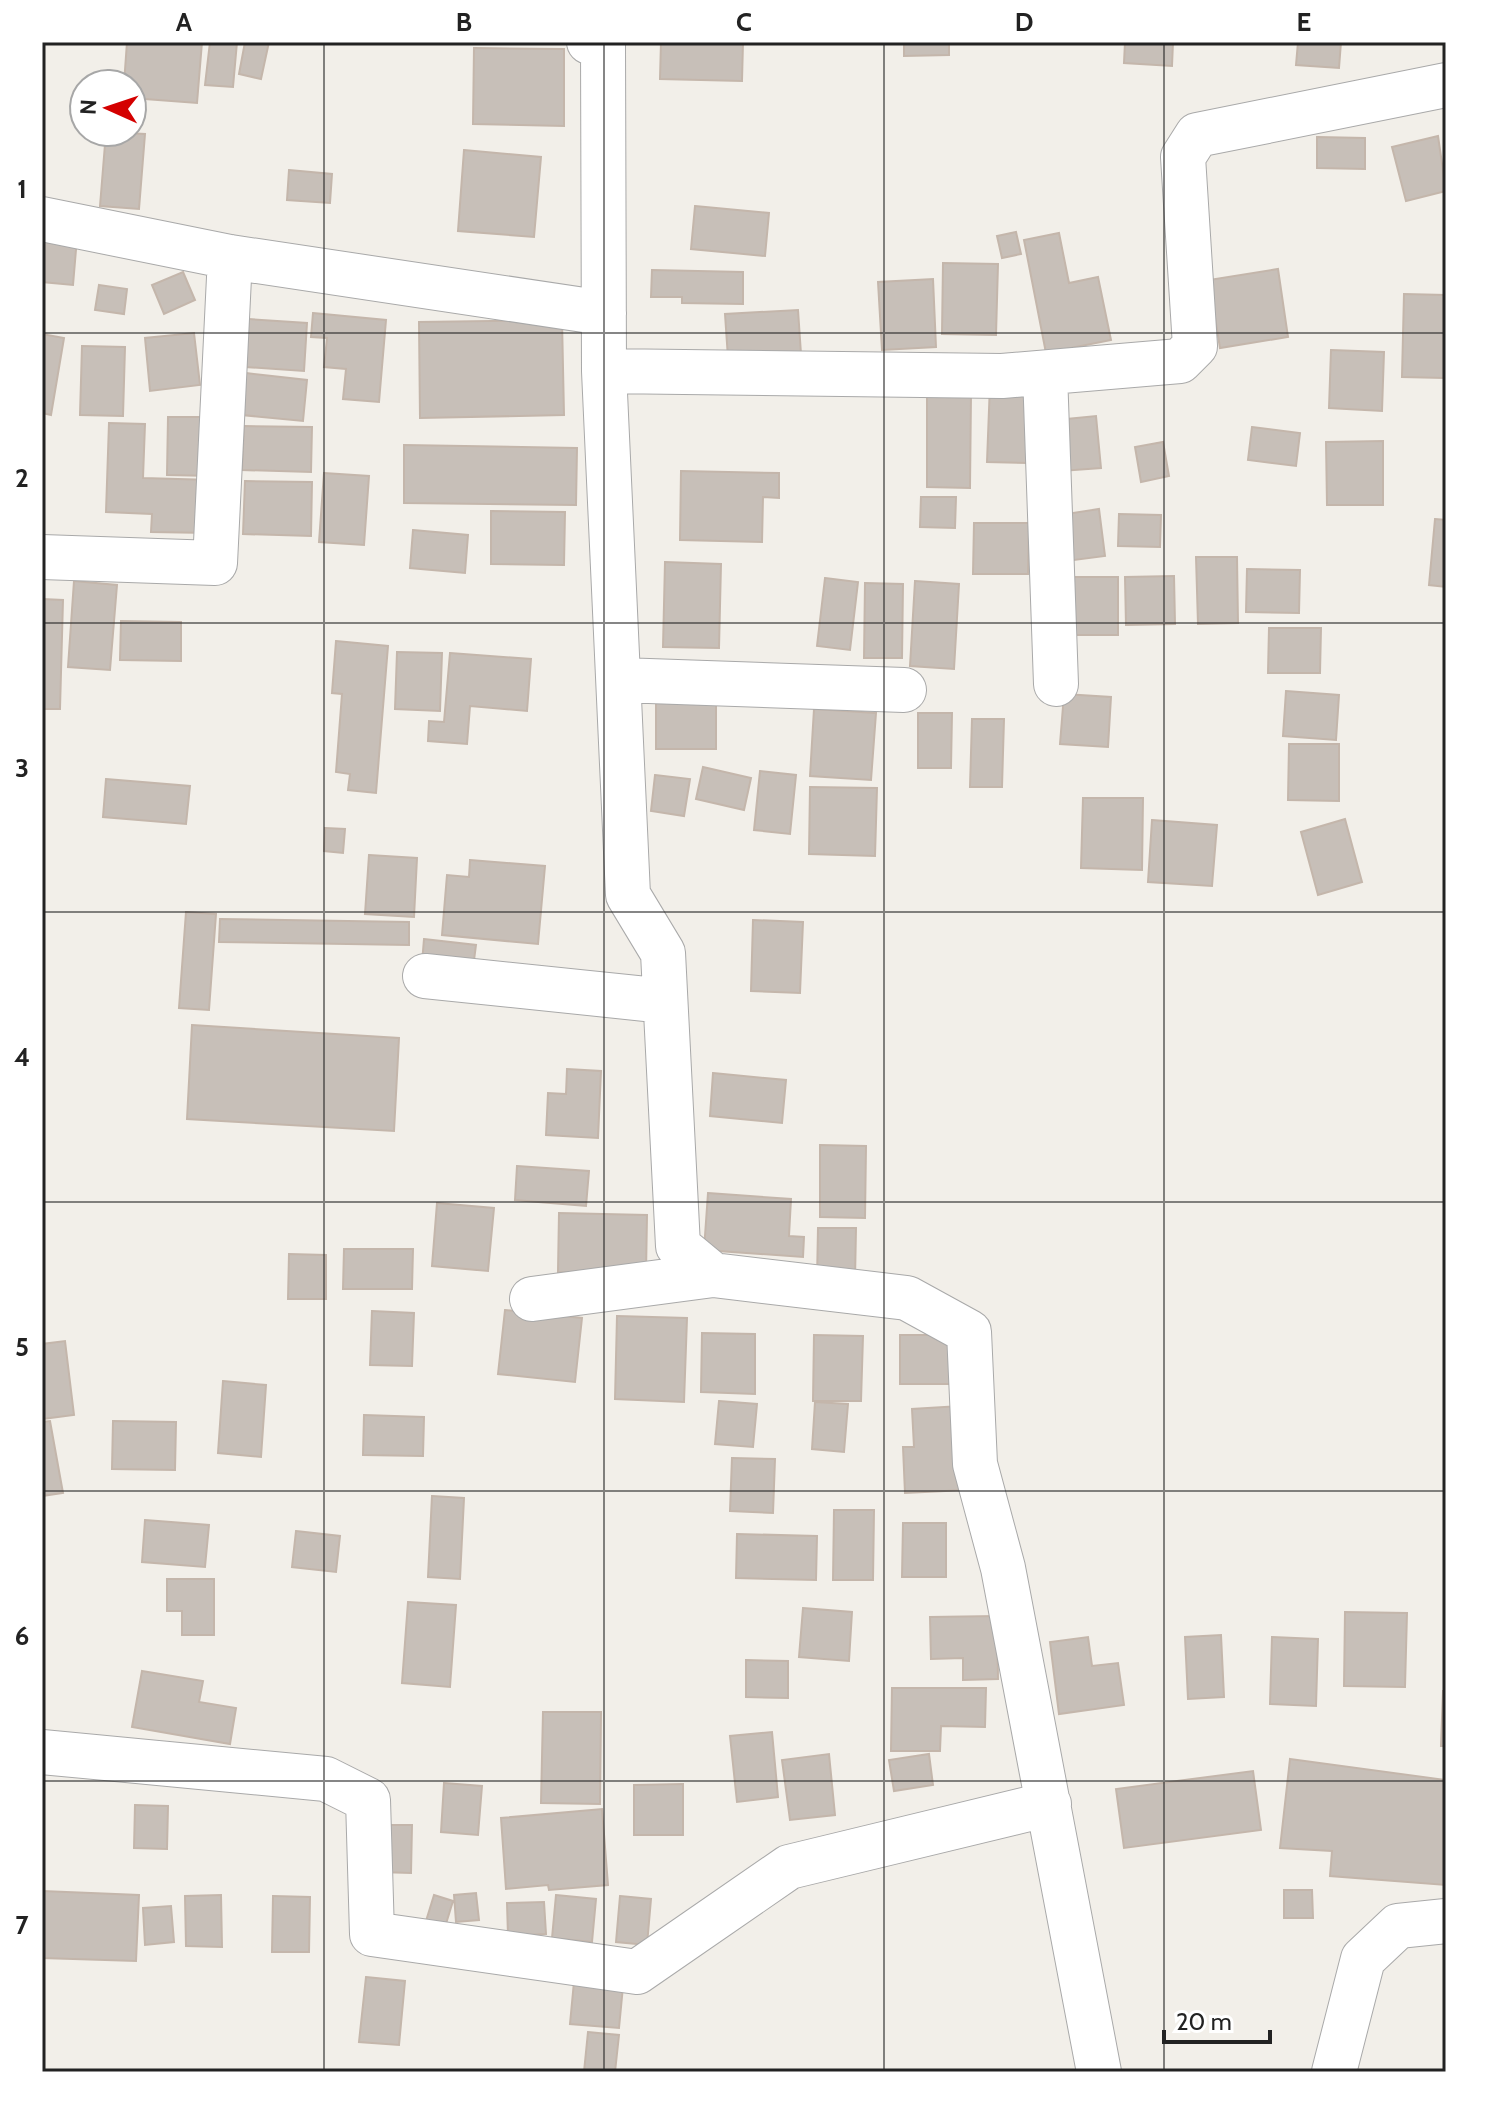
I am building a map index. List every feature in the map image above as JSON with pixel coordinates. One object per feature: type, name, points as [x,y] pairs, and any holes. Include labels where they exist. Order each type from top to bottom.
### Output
[{"type":"street","points":[[598,43],[604,371],[628,895],[663,953],[678,1246],[713,1275]]},
{"type":"street","points":[[604,371],[1002,376],[1180,361],[1195,346],[1183,157],[1197,135],[1446,85]]},
{"type":"street","points":[[42,219],[230,257],[604,313]]},
{"type":"street","points":[[42,557],[215,563],[230,257]]},
{"type":"street","points":[[1045,373],[1056,684]]},
{"type":"street","points":[[620,680],[904,690]]},
{"type":"street","points":[[425,976],[665,1001]]},
{"type":"street","points":[[532,1299],[713,1275],[907,1298],[969,1332],[975,1464],[1003,1568],[1099,2072]]},
{"type":"street","points":[[42,1752],[326,1779],[368,1800],[372,1934],[637,1972],[789,1867],[1049,1804]]},
{"type":"street","points":[[1334,2072],[1363,1959],[1398,1926],[1446,1921]]},
{"type":"building","points":[[127,42],[202,42],[197,103],[148,99],[148,68],[125,68]]},
{"type":"building","points":[[210,42],[237,42],[233,87],[205,85]]},
{"type":"building","points":[[245,42],[269,42],[261,79],[239,74]]},
{"type":"building","points":[[661,42],[743,42],[742,81],[660,79]]},
{"type":"building","points":[[904,42],[949,42],[949,55],[904,56]]},
{"type":"building","points":[[1125,42],[1173,42],[1172,66],[1124,63]]},
{"type":"building","points":[[1298,42],[1341,42],[1339,68],[1296,65]]},
{"type":"building","points":[[474,48],[564,49],[564,126],[473,124]]},
{"type":"building","points":[[1438,136],[1446,191],[1406,201],[1392,147]]},
{"type":"building","points":[[1317,137],[1365,138],[1365,169],[1317,168]]},
{"type":"building","points":[[105,148],[144,148],[139,209],[100,206]]},
{"type":"building","points":[[464,150],[541,157],[534,237],[458,231]]},
{"type":"building","points":[[289,170],[332,174],[330,203],[287,200]]},
{"type":"building","points":[[695,206],[769,213],[765,256],[691,249]]},
{"type":"building","points":[[42,223],[78,226],[73,285],[42,282]]},
{"type":"building","points":[[1016,232],[1021,254],[1002,258],[997,236]]},
{"type":"building","points":[[1059,233],[1069,283],[1098,277],[1111,340],[1046,353],[1024,240]]},
{"type":"building","points":[[943,263],[998,264],[996,335],[942,334]]},
{"type":"building","points":[[1278,269],[1288,337],[1220,348],[1209,280]]},
{"type":"building","points":[[652,270],[743,272],[743,304],[682,303],[682,297],[651,297]]},
{"type":"building","points":[[183,272],[195,300],[164,314],[152,285]]},
{"type":"building","points":[[933,279],[936,347],[882,350],[878,282]]},
{"type":"building","points":[[99,285],[127,289],[124,314],[95,310]]},
{"type":"building","points":[[1404,294],[1446,295],[1444,378],[1402,377]]},
{"type":"building","points":[[798,310],[801,354],[728,358],[725,314]]},
{"type":"building","points":[[313,313],[386,320],[379,402],[343,399],[346,369],[324,367],[327,338],[311,337]]},
{"type":"building","points":[[233,318],[307,323],[304,371],[230,366]]},
{"type":"building","points":[[562,320],[564,415],[420,418],[419,322]]},
{"type":"building","points":[[194,333],[200,385],[150,391],[145,338]]},
{"type":"building","points":[[42,334],[64,338],[51,415],[42,413]]},
{"type":"building","points":[[82,346],[125,347],[123,416],[80,415]]},
{"type":"building","points":[[1331,350],[1384,352],[1382,411],[1329,408]]},
{"type":"building","points":[[246,373],[307,380],[303,421],[242,415]]},
{"type":"building","points":[[990,384],[1029,385],[1027,463],[987,462]]},
{"type":"building","points":[[927,394],[971,394],[970,488],[927,487]]},
{"type":"building","points":[[1096,416],[1101,468],[1061,471],[1057,420]]},
{"type":"building","points":[[168,417],[213,417],[212,476],[167,475]]},
{"type":"building","points":[[109,423],[145,424],[143,478],[212,480],[210,533],[151,532],[152,514],[106,512]]},
{"type":"building","points":[[244,426],[312,427],[311,472],[242,470]]},
{"type":"building","points":[[1252,427],[1300,433],[1296,466],[1248,460]]},
{"type":"building","points":[[1383,441],[1383,505],[1327,505],[1326,442]]},
{"type":"building","points":[[1163,442],[1169,476],[1141,482],[1135,447]]},
{"type":"building","points":[[404,445],[577,448],[576,505],[404,503]]},
{"type":"building","points":[[681,471],[779,473],[779,498],[763,497],[762,542],[680,540]]},
{"type":"building","points":[[324,473],[369,476],[364,545],[319,542]]},
{"type":"building","points":[[245,481],[312,482],[311,536],[243,534]]},
{"type":"building","points":[[921,497],[956,497],[955,528],[920,527]]},
{"type":"building","points":[[1099,509],[1105,556],[1059,562],[1053,516]]},
{"type":"building","points":[[491,511],[565,512],[564,565],[491,564]]},
{"type":"building","points":[[1119,514],[1161,515],[1160,547],[1118,546]]},
{"type":"building","points":[[1435,519],[1446,520],[1446,587],[1429,585]]},
{"type":"building","points":[[974,523],[1029,523],[1028,574],[973,574]]},
{"type":"building","points":[[413,530],[468,535],[465,573],[410,568]]},
{"type":"building","points":[[1196,557],[1237,557],[1238,623],[1198,624]]},
{"type":"building","points":[[665,562],[721,564],[719,648],[663,647]]},
{"type":"building","points":[[1247,569],[1300,570],[1299,613],[1246,612]]},
{"type":"building","points":[[1174,576],[1175,624],[1126,625],[1125,577]]},
{"type":"building","points":[[1061,577],[1118,577],[1118,635],[1061,635]]},
{"type":"building","points":[[825,578],[858,582],[850,650],[817,646]]},
{"type":"building","points":[[74,581],[117,585],[110,670],[68,667]]},
{"type":"building","points":[[915,581],[959,584],[954,669],[910,666]]},
{"type":"building","points":[[865,583],[903,584],[902,658],[864,658]]},
{"type":"building","points":[[42,599],[63,600],[60,709],[42,709]]},
{"type":"building","points":[[121,621],[181,622],[181,661],[120,660]]},
{"type":"building","points":[[1269,628],[1321,628],[1320,673],[1268,673]]},
{"type":"building","points":[[336,641],[388,646],[376,793],[348,790],[350,774],[336,772],[342,694],[332,693]]},
{"type":"building","points":[[397,652],[442,653],[440,711],[395,709]]},
{"type":"building","points":[[450,653],[531,659],[527,711],[470,706],[467,744],[428,741],[429,721],[444,722]]},
{"type":"building","points":[[1286,691],[1339,695],[1336,740],[1283,736]]},
{"type":"building","points":[[1064,694],[1111,697],[1108,747],[1060,744]]},
{"type":"building","points":[[656,703],[716,703],[716,749],[656,749]]},
{"type":"building","points":[[814,709],[876,713],[871,780],[810,776]]},
{"type":"building","points":[[918,713],[952,713],[951,768],[918,768]]},
{"type":"building","points":[[972,719],[1004,719],[1002,787],[970,787]]},
{"type":"building","points":[[1289,744],[1339,744],[1339,801],[1288,800]]},
{"type":"building","points":[[703,767],[751,778],[744,810],[696,799]]},
{"type":"building","points":[[760,771],[796,775],[790,834],[754,830]]},
{"type":"building","points":[[655,775],[690,779],[684,816],[651,811]]},
{"type":"building","points":[[106,779],[190,786],[186,824],[103,817]]},
{"type":"building","points":[[810,787],[877,788],[875,856],[809,854]]},
{"type":"building","points":[[1083,798],[1143,798],[1142,870],[1081,868]]},
{"type":"building","points":[[1345,819],[1362,882],[1318,895],[1301,832]]},
{"type":"building","points":[[1152,820],[1217,825],[1212,886],[1148,882]]},
{"type":"building","points":[[325,828],[345,829],[343,853],[324,851]]},
{"type":"building","points":[[369,855],[417,858],[414,917],[365,914]]},
{"type":"building","points":[[470,860],[545,866],[538,944],[442,935],[447,875],[469,877]]},
{"type":"building","points":[[186,912],[216,914],[209,1010],[179,1008]]},
{"type":"building","points":[[220,919],[409,922],[409,945],[219,942]]},
{"type":"building","points":[[753,920],[803,922],[800,993],[751,991]]},
{"type":"building","points":[[424,939],[476,945],[473,968],[422,963]]},
{"type":"building","points":[[192,1025],[399,1038],[394,1131],[187,1119]]},
{"type":"building","points":[[567,1069],[601,1071],[598,1138],[546,1135],[548,1093],[566,1094]]},
{"type":"building","points":[[713,1073],[786,1080],[782,1123],[710,1116]]},
{"type":"building","points":[[820,1145],[866,1146],[865,1218],[820,1217]]},
{"type":"building","points":[[517,1166],[589,1171],[586,1206],[515,1200]]},
{"type":"building","points":[[708,1193],[791,1199],[789,1236],[804,1237],[803,1257],[704,1250]]},
{"type":"building","points":[[437,1203],[494,1208],[488,1271],[432,1266]]},
{"type":"building","points":[[559,1213],[647,1215],[646,1273],[558,1272]]},
{"type":"building","points":[[818,1228],[856,1228],[855,1280],[817,1280]]},
{"type":"building","points":[[344,1249],[413,1249],[412,1289],[343,1289]]},
{"type":"building","points":[[289,1254],[326,1255],[326,1299],[288,1299]]},
{"type":"building","points":[[505,1310],[582,1318],[575,1382],[498,1374]]},
{"type":"building","points":[[372,1311],[414,1313],[412,1366],[370,1365]]},
{"type":"building","points":[[617,1316],[687,1318],[684,1402],[615,1399]]},
{"type":"building","points":[[702,1333],[755,1334],[755,1394],[701,1392]]},
{"type":"building","points":[[814,1335],[863,1336],[861,1401],[813,1401]]},
{"type":"building","points":[[900,1335],[954,1335],[954,1384],[900,1384]]},
{"type":"building","points":[[65,1341],[74,1415],[42,1419],[42,1344]]},
{"type":"building","points":[[223,1381],[266,1385],[261,1457],[218,1453]]},
{"type":"building","points":[[719,1401],[757,1404],[753,1447],[715,1444]]},
{"type":"building","points":[[815,1402],[848,1404],[844,1452],[812,1449]]},
{"type":"building","points":[[960,1406],[965,1490],[905,1493],[903,1447],[914,1447],[912,1409]]},
{"type":"building","points":[[364,1415],[424,1417],[423,1456],[363,1455]]},
{"type":"building","points":[[50,1421],[63,1493],[42,1496],[42,1422]]},
{"type":"building","points":[[113,1421],[176,1422],[175,1470],[112,1469]]},
{"type":"building","points":[[732,1458],[775,1459],[773,1513],[730,1511]]},
{"type":"building","points":[[432,1496],[464,1498],[460,1579],[428,1577]]},
{"type":"building","points":[[834,1510],[874,1510],[873,1580],[833,1580]]},
{"type":"building","points":[[145,1520],[209,1525],[205,1567],[142,1562]]},
{"type":"building","points":[[903,1523],[946,1523],[946,1577],[902,1577]]},
{"type":"building","points":[[296,1531],[340,1536],[336,1572],[292,1567]]},
{"type":"building","points":[[737,1534],[817,1536],[816,1580],[736,1578]]},
{"type":"building","points":[[167,1579],[214,1579],[214,1635],[182,1635],[182,1611],[167,1611]]},
{"type":"building","points":[[408,1602],[456,1605],[450,1687],[402,1683]]},
{"type":"building","points":[[803,1608],[852,1612],[849,1661],[799,1657]]},
{"type":"building","points":[[1345,1612],[1407,1613],[1405,1687],[1344,1686]]},
{"type":"building","points":[[997,1616],[998,1679],[963,1680],[963,1658],[931,1659],[930,1617]]},
{"type":"building","points":[[1221,1635],[1224,1697],[1188,1699],[1185,1637]]},
{"type":"building","points":[[1088,1637],[1092,1666],[1118,1663],[1124,1705],[1059,1714],[1050,1642]]},
{"type":"building","points":[[1272,1637],[1318,1639],[1316,1706],[1270,1704]]},
{"type":"building","points":[[746,1660],[788,1661],[788,1698],[746,1697]]},
{"type":"building","points":[[142,1671],[203,1681],[199,1702],[236,1708],[230,1744],[132,1727]]},
{"type":"building","points":[[892,1688],[986,1688],[985,1727],[941,1726],[940,1751],[891,1751]]},
{"type":"building","points":[[1443,1691],[1446,1691],[1446,1746],[1441,1746]]},
{"type":"building","points":[[543,1712],[601,1712],[600,1804],[541,1803]]},
{"type":"building","points":[[772,1732],[778,1797],[737,1802],[730,1736]]},
{"type":"building","points":[[829,1754],[835,1815],[790,1820],[782,1760]]},
{"type":"building","points":[[929,1754],[933,1785],[894,1791],[889,1760]]},
{"type":"building","points":[[1290,1759],[1446,1780],[1446,1885],[1330,1876],[1332,1851],[1280,1848]]},
{"type":"building","points":[[1253,1771],[1261,1830],[1124,1848],[1116,1789]]},
{"type":"building","points":[[444,1783],[482,1786],[478,1835],[441,1832]]},
{"type":"building","points":[[683,1784],[683,1835],[634,1835],[634,1785]]},
{"type":"building","points":[[135,1805],[168,1806],[167,1849],[134,1848]]},
{"type":"building","points":[[602,1809],[608,1885],[549,1890],[548,1885],[506,1889],[501,1818]]},
{"type":"building","points":[[380,1825],[412,1825],[411,1873],[379,1872]]},
{"type":"building","points":[[1284,1890],[1312,1890],[1313,1918],[1284,1918]]},
{"type":"building","points":[[42,1891],[139,1895],[136,1961],[42,1958]]},
{"type":"building","points":[[476,1893],[479,1920],[456,1922],[454,1895]]},
{"type":"building","points":[[221,1895],[222,1947],[186,1946],[185,1896]]},
{"type":"building","points":[[434,1895],[453,1901],[445,1927],[426,1921]]},
{"type":"building","points":[[556,1895],[596,1899],[592,1942],[552,1938]]},
{"type":"building","points":[[273,1896],[310,1897],[309,1952],[272,1952]]},
{"type":"building","points":[[620,1896],[651,1899],[647,1945],[616,1942]]},
{"type":"building","points":[[544,1902],[546,1934],[508,1936],[507,1903]]},
{"type":"building","points":[[171,1906],[174,1942],[145,1945],[143,1908]]},
{"type":"building","points":[[575,1971],[624,1976],[619,2028],[570,2024]]},
{"type":"building","points":[[366,1977],[405,1981],[399,2045],[359,2042]]},
{"type":"building","points":[[588,2032],[619,2035],[615,2072],[584,2072]]}]
